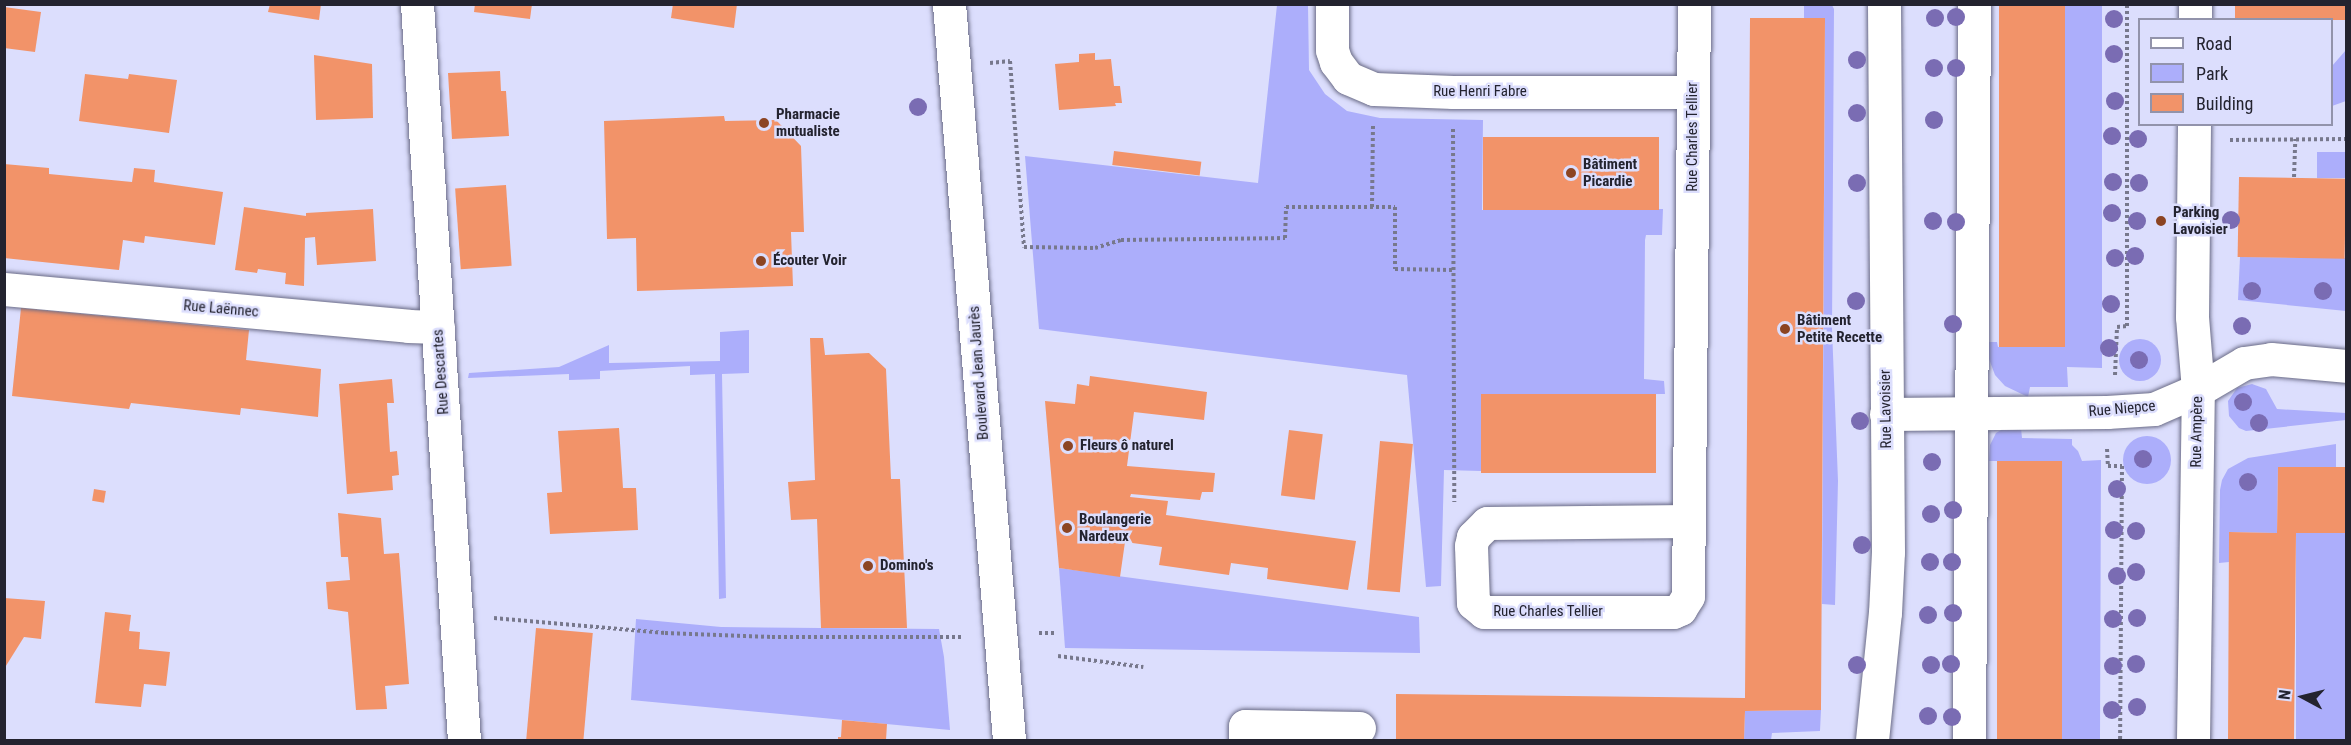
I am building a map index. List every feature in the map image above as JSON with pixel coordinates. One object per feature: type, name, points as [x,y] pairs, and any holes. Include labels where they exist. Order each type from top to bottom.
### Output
[{"type":"street","name":"Rue Descartes","points":[[417,4],[464,741]]},
{"type":"street","name":"Boulevard Jean Jaurès","points":[[949,4],[1010,741]]},
{"type":"street","name":"Rue Henri Fabre","points":[[1332,4],[1332,50],[1336,62],[1348,78],[1374,89],[1453,92],[1693,92]]},
{"type":"street","name":"Rue Charles Tellier","points":[[1478,529],[1471,546],[1471,596],[1478,608],[1485,612],[1673,612],[1685,604],[1688,596],[1694,4]]},
{"type":"street","name":"Rue Lavoisier","points":[[1872,741],[1886,613],[1888,552],[1884,4]]},
{"type":"street","points":[[1969,741],[1974,4]]},
{"type":"street","name":"Rue Ampère","points":[[2193,741],[2198,390],[2192,317],[2194,132]]},
{"type":"street","name":"Rue Laënnec","points":[[4,289],[408,327],[438,327]]},
{"type":"street","name":"Rue Niepce","points":[[1886,414],[2107,412],[2154,409],[2198,390],[2244,363],[2271,359],[2346,366]]},
{"type":"street","points":[[1478,529],[1487,523],[1496,521],[1689,521]]},
{"type":"street","points":[[1245,741],[1245,726],[1359,728]]},
{"type":"path","points":[[954,66],[1010,61],[1024,247],[1095,248],[1121,240],[1285,238],[1286,207],[1395,207],[1395,269],[1452,270]]},
{"type":"path","points":[[1372,207],[1374,89]]},
{"type":"path","points":[[1453,92],[1452,498],[1456,506],[1478,529]]},
{"type":"path","points":[[2194,132],[2295,139],[2346,138]]},
{"type":"path","points":[[2294,177],[2295,139]]},
{"type":"path","points":[[456,614],[665,633],[772,637],[949,639],[1000,633],[1056,633]]},
{"type":"path","points":[[1058,656],[1143,668]]},
{"type":"green space","points":[[1277,5],[1308,5],[1309,70],[1325,94],[1347,111],[1380,118],[1483,120],[1482,210],[1663,209],[1662,235],[1646,235],[1645,240],[1644,379],[1664,381],[1665,394],[1482,395],[1481,471],[1444,470],[1441,586],[1426,587],[1407,375],[1039,329],[1025,156],[1258,183]]},
{"type":"green space","points":[[1804,5],[1832,5],[1834,9],[1832,329],[1838,481],[1835,605],[1822,604],[1825,18],[1804,18]]},
{"type":"green space","points":[[2065,5],[2102,5],[2102,368],[2067,367],[2068,387],[2030,387],[2028,397],[2005,386],[1995,375],[1989,359],[1989,342],[1997,342],[1998,347],[2063,347]]},
{"type":"green space","points":[[2346,50],[2346,101],[2333,106],[2333,65]]},
{"type":"green space","points":[[2317,152],[2346,152],[2346,178],[2317,178]]},
{"type":"green space","points":[[2240,257],[2346,258],[2346,311],[2238,300]]},
{"type":"green space","points":[[749,330],[749,373],[722,374],[726,598],[719,599],[715,374],[690,375],[690,366],[600,371],[600,379],[569,380],[569,374],[468,378],[469,373],[559,367],[609,345],[609,363],[720,361],[720,332]]},
{"type":"green space","points":[[2140,339],[2148,340],[2155,345],[2160,352],[2160,368],[2155,375],[2148,380],[2140,381],[2132,380],[2125,375],[2120,368],[2119,360],[2120,352],[2125,345],[2132,340]]},
{"type":"green space","points":[[2252,384],[2266,389],[2277,409],[2346,413],[2346,420],[2246,431],[2239,428],[2229,416],[2228,401],[2237,388]]},
{"type":"green space","points":[[2006,427],[2021,428],[2022,438],[2072,439],[2072,445],[2078,451],[2082,461],[2101,460],[2100,740],[2061,740],[2062,461],[1989,461],[1990,445],[1996,433]]},
{"type":"green space","points":[[2147,436],[2164,443],[2171,460],[2164,477],[2147,484],[2130,477],[2123,460],[2130,443]]},
{"type":"green space","points":[[2336,444],[2336,467],[2278,467],[2277,533],[2229,532],[2229,562],[2219,563],[2220,490],[2228,469],[2248,458]]},
{"type":"green space","points":[[2296,533],[2346,533],[2346,740],[2296,740]]},
{"type":"green space","points":[[1059,568],[1419,617],[1420,653],[1065,648]]},
{"type":"green space","points":[[636,619],[721,627],[939,629],[944,657],[950,730],[631,700]]},
{"type":"green space","points":[[1821,710],[1820,731],[1772,733],[1771,740],[1744,740],[1745,711]]},
{"type":"building","points":[[270,4],[321,4],[319,20],[268,12]]},
{"type":"building","points":[[475,4],[532,4],[530,19],[474,12]]},
{"type":"building","points":[[673,4],[737,4],[734,28],[671,18]]},
{"type":"building","points":[[1999,4],[2065,4],[2065,347],[1999,347]]},
{"type":"building","points":[[2235,4],[2346,4],[2346,20],[2235,18]]},
{"type":"building","points":[[4,7],[41,12],[35,52],[4,48]]},
{"type":"building","name":"Bâtiment Petite Recette","points":[[1750,18],[1825,18],[1821,710],[1745,711],[1744,740],[1396,740],[1396,694],[1745,698]]},
{"type":"building","points":[[1095,53],[1095,60],[1111,59],[1114,86],[1120,86],[1122,103],[1115,103],[1116,106],[1059,110],[1055,64],[1079,62],[1079,54]]},
{"type":"building","points":[[314,55],[372,64],[373,118],[316,120]]},
{"type":"building","points":[[500,71],[501,91],[506,91],[509,136],[452,139],[448,73]]},
{"type":"building","points":[[85,74],[128,79],[129,74],[177,80],[169,133],[79,121]]},
{"type":"building","points":[[724,116],[725,121],[776,120],[801,146],[804,232],[791,232],[793,286],[637,291],[636,238],[607,239],[604,121]]},
{"type":"building","name":"Bâtiment Picardie","points":[[1483,137],[1659,137],[1659,210],[1483,210]]},
{"type":"building","points":[[1114,151],[1201,162],[1200,176],[1112,165]]},
{"type":"building","points":[[4,164],[49,168],[49,174],[132,182],[134,168],[155,170],[154,182],[223,192],[215,245],[145,236],[144,243],[123,240],[119,270],[4,258]]},
{"type":"building","points":[[2239,177],[2346,179],[2345,259],[2238,257]]},
{"type":"building","points":[[506,185],[512,266],[461,269],[455,189]]},
{"type":"building","points":[[244,207],[306,216],[306,213],[373,209],[376,261],[317,265],[315,237],[305,238],[304,286],[285,284],[286,273],[258,269],[257,273],[235,270]]},
{"type":"building","points":[[21,308],[249,330],[246,360],[321,369],[318,417],[241,408],[240,415],[131,403],[129,409],[12,396]]},
{"type":"building","points":[[810,338],[823,338],[825,355],[869,353],[886,369],[891,479],[900,479],[907,628],[821,628],[817,519],[791,520],[788,482],[815,480]]},
{"type":"building","points":[[1090,376],[1207,392],[1204,420],[1134,412],[1127,466],[1215,473],[1213,492],[1202,492],[1200,500],[1131,494],[1130,497],[1168,501],[1166,515],[1356,541],[1348,590],[1267,579],[1268,568],[1231,563],[1229,575],[1159,565],[1162,547],[1125,542],[1120,577],[1059,568],[1045,401],[1075,404],[1077,384],[1089,386]]},
{"type":"building","points":[[392,379],[394,403],[387,403],[390,452],[397,451],[399,475],[392,476],[393,490],[347,494],[339,384]]},
{"type":"building","points":[[1481,394],[1656,394],[1656,473],[1481,473]]},
{"type":"building","points":[[619,428],[623,488],[636,488],[638,530],[550,534],[547,493],[562,492],[558,431]]},
{"type":"building","points":[[1289,430],[1323,434],[1315,500],[1281,496]]},
{"type":"building","points":[[1380,441],[1413,444],[1400,592],[1367,589]]},
{"type":"building","points":[[1997,461],[2062,461],[2062,740],[1997,740]]},
{"type":"building","points":[[2278,467],[2346,467],[2346,533],[2296,533],[2294,740],[2228,740],[2229,532],[2277,533]]},
{"type":"building","points":[[94,489],[106,491],[104,503],[92,501]]},
{"type":"building","points":[[338,513],[381,518],[384,554],[399,553],[409,684],[385,686],[387,709],[356,710],[348,612],[328,609],[326,582],[350,580],[348,557],[341,557]]},
{"type":"building","points":[[4,598],[45,601],[41,639],[24,637],[4,669]]},
{"type":"building","points":[[105,612],[131,615],[129,631],[140,632],[139,649],[170,652],[166,686],[144,684],[141,707],[95,703]]},
{"type":"building","points":[[536,628],[593,633],[583,740],[526,740]]},
{"type":"building","points":[[842,720],[887,724],[886,740],[838,740],[838,737],[841,737]]},
{"type":"place","name":"Pharmacie mutualiste","points":[[764,123]]},
{"type":"place","name":"Bâtiment Picardie","points":[[1571,173]]},
{"type":"place","name":"Parking Lavoisier","points":[[2161,221]]},
{"type":"place","name":"Écouter Voir","points":[[761,261]]},
{"type":"place","name":"Bâtiment Petite Recette","points":[[1785,329]]},
{"type":"place","name":"Fleurs ô naturel","points":[[1068,446]]},
{"type":"place","name":"Boulangerie Nardeux","points":[[1067,528]]},
{"type":"place","name":"Domino's","points":[[868,566]]}]
